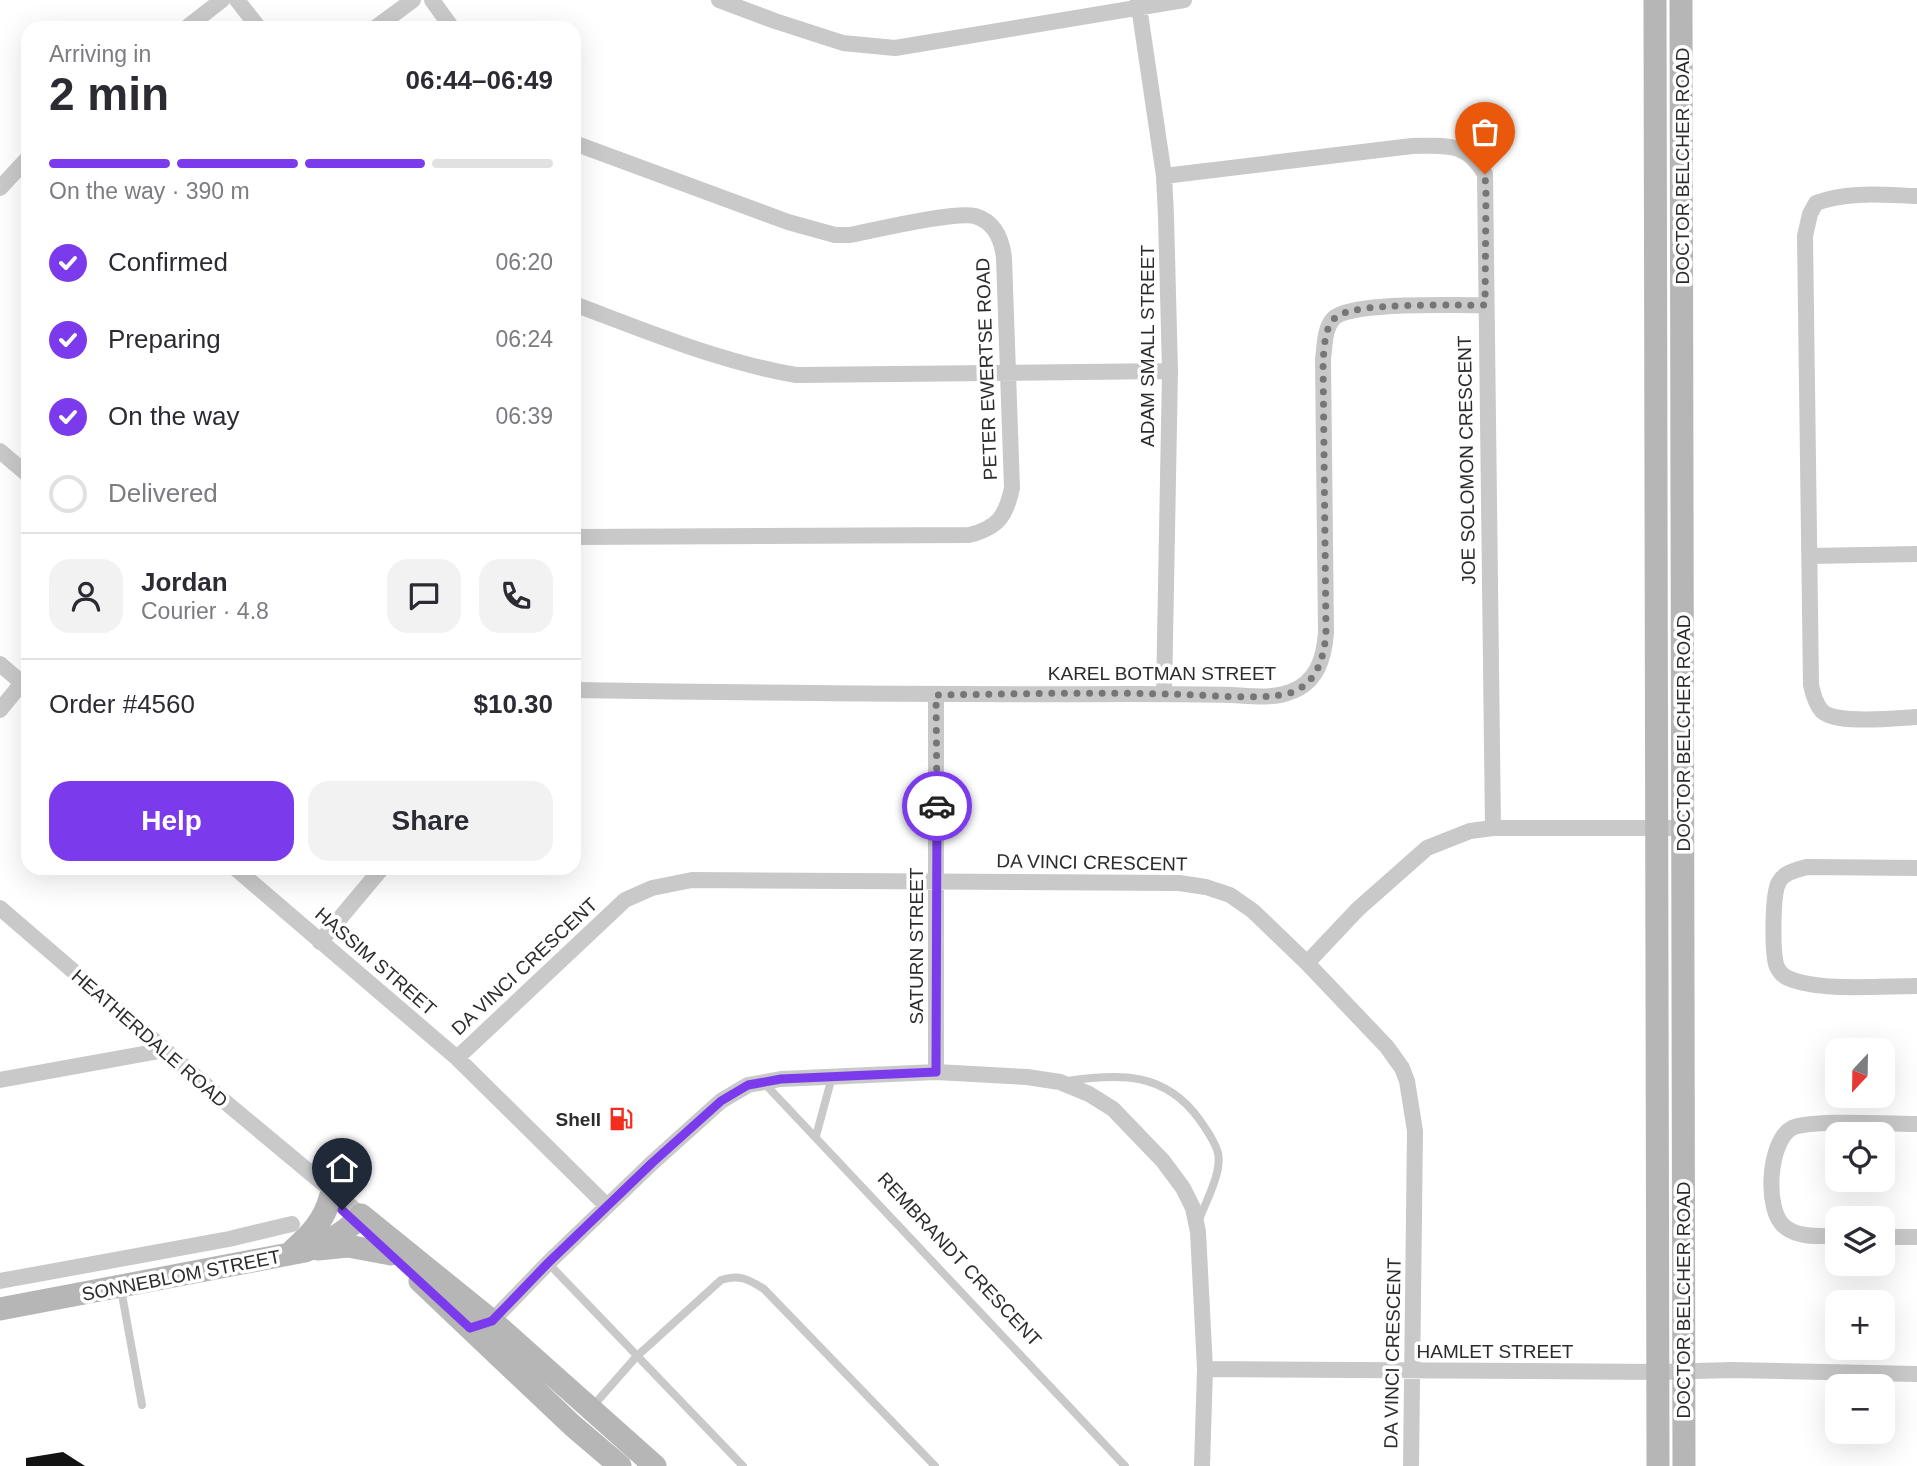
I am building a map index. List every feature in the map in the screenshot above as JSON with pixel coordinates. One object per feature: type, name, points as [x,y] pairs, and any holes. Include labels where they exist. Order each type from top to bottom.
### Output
[{"type":"main road","name":"DOCTOR BELCHER ROAD","points":[[1655,0],[1658,1466]]},
{"type":"main road","name":"DOCTOR BELCHER ROAD","points":[[1681,0],[1684,1466]]},
{"type":"main road","points":[[296,1253],[327,1210],[330,1198]]},
{"type":"main road","name":"SONNEBLOM STREET","points":[[0,1310],[296,1253],[335,1237],[358,1219]]},
{"type":"main road","name":"HEATHERDALE ROAD","points":[[358,1219],[391,1254],[481,1325],[508,1364],[655,1466]]},
{"type":"main road","name":"HEATHERDALE ROAD","points":[[358,1219],[587,1418],[620,1466]]},
{"type":"main road","points":[[296,1253],[348,1246],[391,1254]]},
{"type":"main road","points":[[587,1418],[626,1466]]},
{"type":"street","points":[[195,21],[222,0]]},
{"type":"street","points":[[237,0],[254,21]]},
{"type":"street","points":[[384,21],[413,0]]},
{"type":"street","points":[[432,0],[447,21]]},
{"type":"street","points":[[719,0],[775,22],[843,43],[895,48],[1138,3],[1184,0]]},
{"type":"street","name":"ADAM SMALL STREET","points":[[1138,3],[1164,176],[1170,370],[1164,694]]},
{"type":"street","name":"PETER EWERTSE ROAD","points":[[581,146],[788,222],[835,235],[850,236],[956,216],[975,216],[995,229],[1002,242],[1012,488],[1008,506],[1001,518],[984,532],[941,537],[581,537]]},
{"type":"street","name":"JOE SOLOMON CRESCENT","points":[[1164,176],[1412,146],[1445,146],[1462,150],[1476,159],[1485,174],[1493,828]]},
{"type":"street","points":[[0,188],[21,166]]},
{"type":"street","points":[[1917,196],[1844,196],[1825,200],[1816,203],[1807,225],[1813,696],[1822,711],[1830,716],[1917,717]]},
{"type":"street","name":"KAREL BOTMAN STREET","points":[[581,690],[936,695],[1263,696],[1289,693],[1302,686],[1315,673],[1325,655],[1323,359],[1326,337],[1335,317],[1357,309],[1376,307],[1485,305]]},
{"type":"street","points":[[581,312],[734,360],[796,375],[1170,370]]},
{"type":"street","points":[[3,460],[21,471]]},
{"type":"street","points":[[1811,556],[1917,554]]},
{"type":"street","points":[[0,664],[21,682]]},
{"type":"street","points":[[0,710],[21,689]]},
{"type":"street","name":"SATURN STREET","points":[[936,695],[936,1072]]},
{"type":"street","points":[[1307,963],[1358,909],[1427,848],[1470,831],[1493,828],[1684,828]]},
{"type":"street","points":[[1917,867],[1807,867],[1789,872],[1780,879],[1775,892],[1774,917],[1776,964],[1785,977],[1801,983],[1821,985],[1917,986]]},
{"type":"street","name":"HASSIM STREET","points":[[243,875],[457,1058],[607,1206]]},
{"type":"street","points":[[320,942],[376,875]]},
{"type":"street","name":"DA VINCI CRESCENT","points":[[457,1058],[625,900],[652,888],[692,880],[1179,883],[1206,887],[1230,895],[1253,911],[1307,963],[1387,1047],[1402,1068],[1407,1081],[1415,1131],[1411,1466]]},
{"type":"street","name":"HEATHERDALE ROAD","points":[[0,908],[358,1219]]},
{"type":"street","points":[[0,1080],[165,1050]]},
{"type":"street","points":[[481,1325],[721,1101],[748,1085],[832,1077],[936,1072],[1027,1077],[1060,1082],[1089,1094],[1112,1109],[1133,1128],[1163,1161],[1183,1188],[1193,1208],[1197,1225],[1205,1369],[1202,1466]]},
{"type":"street","points":[[1825,1236],[1793,1232],[1782,1225],[1775,1209],[1772,1194],[1776,1148],[1784,1135],[1793,1127],[1812,1124],[1917,1124]]},
{"type":"street","name":"HEATHERDALE ROAD","points":[[301,1167],[330,1198],[358,1219]]},
{"type":"street","points":[[0,1281],[229,1239],[292,1224]]},
{"type":"street","points":[[1895,1237],[1917,1237]]},
{"type":"street","name":"HAMLET STREET","points":[[1205,1369],[1821,1371],[1917,1374]]},
{"type":"lane","points":[[816,1136],[832,1077]]},
{"type":"lane","points":[[1060,1082],[1093,1077],[1149,1080],[1172,1092],[1191,1108],[1208,1132],[1218,1153],[1217,1170],[1197,1225]]},
{"type":"lane","name":"REMBRANDT CRESCENT","points":[[763,1082],[1125,1466]]},
{"type":"lane","points":[[548,1263],[743,1466]]},
{"type":"lane","points":[[587,1418],[636,1357],[721,1280],[734,1276],[747,1278],[764,1289],[935,1466]]},
{"type":"lane","points":[[121,1286],[142,1405]]},
{"type":"building","points":[[63,1452],[85,1466],[26,1466],[26,1458]]},
{"type":"way so far","points":[[937,806],[936,695],[1263,696],[1289,693],[1302,686],[1315,673],[1325,655],[1326,633],[1323,359],[1329,325],[1335,317],[1357,309],[1485,305],[1485,174]]},
{"type":"place","name":"Shell","points":[[621,1119]]},
{"type":"route","points":[[342,1210],[470,1328],[492,1321],[652,1163],[721,1101],[748,1085],[781,1079],[936,1072],[937,806]]}]
